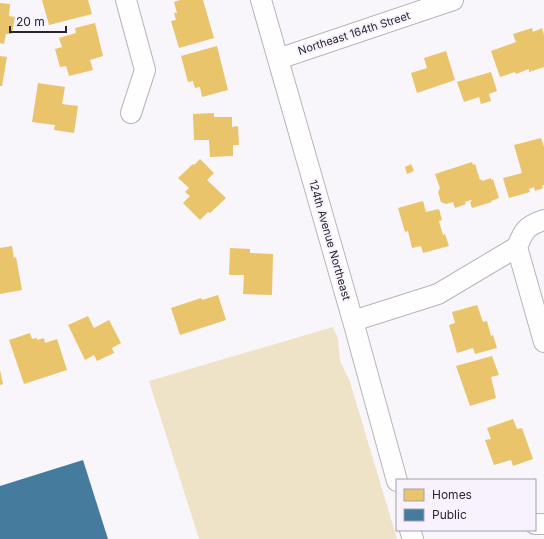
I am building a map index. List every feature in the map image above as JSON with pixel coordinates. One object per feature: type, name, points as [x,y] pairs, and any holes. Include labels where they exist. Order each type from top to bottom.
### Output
[{"type":"street","points":[[126,0],[145,70],[131,114]]},
{"type":"street","name":"124th Avenue Northeast","points":[[261,0],[396,479]]},
{"type":"street","name":"Northeast 164th Street","points":[[278,59],[453,0]]},
{"type":"street","points":[[544,220],[536,222],[524,230],[518,247],[544,342]]},
{"type":"street","points":[[353,321],[438,294],[518,247]]},
{"type":"shaded area","points":[[333,327],[338,339],[340,361],[350,382],[397,539],[199,539],[149,381]]},
{"type":"building: Homes","points":[[42,0],[88,0],[92,14],[49,25]]},
{"type":"building: Homes","points":[[180,0],[203,0],[214,38],[179,48],[171,21],[176,20],[174,13],[177,13],[174,2]]},
{"type":"building: Homes","points":[[0,3],[10,4],[9,16],[15,17],[12,34],[6,34],[4,44],[0,43]]},
{"type":"building: Homes","points":[[95,23],[103,56],[90,60],[93,70],[69,76],[66,66],[60,67],[55,49],[62,47],[59,38],[76,33],[75,28]]},
{"type":"building: Homes","points":[[532,28],[533,32],[542,28],[544,35],[544,67],[529,72],[529,69],[516,74],[515,72],[500,77],[491,51],[516,42],[513,34]]},
{"type":"building: Homes","points":[[217,46],[228,90],[202,97],[200,87],[195,88],[193,81],[188,82],[181,56]]},
{"type":"building: Homes","points":[[446,51],[455,80],[417,93],[411,73],[427,68],[424,58]]},
{"type":"building: Homes","points":[[0,56],[7,57],[2,86],[0,86]]},
{"type":"building: Homes","points":[[491,72],[497,91],[489,94],[491,101],[481,104],[479,97],[464,102],[457,82]]},
{"type":"building: Homes","points":[[38,83],[65,87],[62,104],[78,106],[74,133],[54,130],[55,125],[32,122]]},
{"type":"building: Homes","points":[[214,113],[214,117],[232,117],[232,127],[238,126],[239,145],[233,145],[233,156],[210,157],[209,140],[194,140],[193,114]]},
{"type":"building: Homes","points":[[541,138],[544,147],[543,188],[535,191],[534,187],[529,189],[530,192],[509,198],[503,178],[522,173],[514,145]]},
{"type":"building: Homes","points":[[200,159],[214,173],[207,180],[226,198],[200,220],[183,203],[190,196],[185,192],[189,188],[178,178]]},
{"type":"building: Homes","points":[[472,162],[473,165],[475,164],[480,180],[493,179],[499,198],[491,201],[492,202],[472,208],[470,202],[472,201],[471,200],[465,202],[466,204],[455,208],[453,202],[446,204],[441,202],[438,192],[440,188],[435,174]]},
{"type":"building: Homes","points":[[411,164],[414,171],[407,174],[405,167]]},
{"type":"building: Homes","points":[[423,201],[426,212],[439,209],[442,220],[439,221],[443,235],[445,234],[449,246],[423,253],[421,246],[412,248],[408,231],[405,232],[398,208]]},
{"type":"building: Homes","points":[[12,246],[14,258],[16,257],[22,290],[0,294],[0,248]]},
{"type":"building: Homes","points":[[230,248],[250,249],[250,253],[273,254],[272,295],[243,294],[244,275],[229,275]]},
{"type":"building: Homes","points":[[218,295],[226,320],[180,335],[171,308],[201,298],[202,300]]},
{"type":"building: Homes","points":[[477,305],[483,322],[487,321],[491,336],[493,335],[497,348],[475,354],[473,348],[457,353],[449,325],[455,323],[452,312]]},
{"type":"building: Homes","points":[[88,316],[94,328],[109,320],[121,343],[112,348],[114,353],[97,361],[94,355],[85,360],[68,325]]},
{"type":"building: Homes","points":[[30,333],[32,339],[37,338],[37,340],[44,338],[45,343],[57,339],[67,370],[24,384],[9,340]]},
{"type":"building: Homes","points":[[492,356],[499,375],[491,377],[496,398],[470,406],[456,366]]},
{"type":"building: Homes","points":[[0,370],[3,384],[0,385]]},
{"type":"building: Homes","points":[[513,419],[517,429],[522,428],[533,459],[513,466],[511,460],[494,465],[485,440],[491,439],[487,428]]},
{"type":"building: Public","points":[[83,460],[108,539],[0,539],[0,486]]}]
